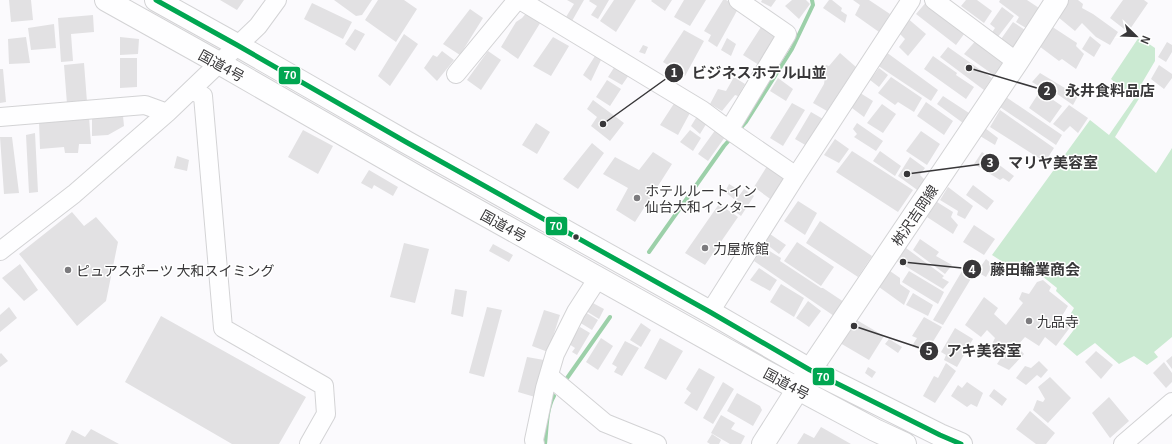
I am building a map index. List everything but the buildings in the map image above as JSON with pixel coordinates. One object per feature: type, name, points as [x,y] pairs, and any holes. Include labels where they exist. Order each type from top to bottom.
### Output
[{"type":"main road","name":"国道4号","points":[[106,0],[598,278],[798,389],[875,430],[905,444]]},
{"type":"main road","name":"国道4号","points":[[156,0],[710,312],[810,370],[933,432],[961,444]]},
{"type":"main road","name":"桝沢吉岡線","points":[[763,444],[810,370],[1057,0]]},
{"type":"street","points":[[0,251],[74,194],[167,114],[258,26],[277,0]]},
{"type":"street","points":[[456,74],[516,0]]},
{"type":"street","points":[[520,0],[702,110],[796,176]]},
{"type":"street","points":[[710,312],[796,176],[911,0]]},
{"type":"street","points":[[934,0],[1017,62]]},
{"type":"street","points":[[734,133],[786,34],[744,2]]},
{"type":"street","points":[[192,90],[203,96],[223,328],[324,386],[326,414],[309,444]]},
{"type":"street","points":[[0,117],[145,105],[167,114]]},
{"type":"street","points":[[535,444],[534,440],[555,354],[576,312],[598,278]]},
{"type":"street","points":[[549,376],[605,423],[656,444]]},
{"type":"street","points":[[1123,444],[1172,402]]},
{"type":"green space","points":[[1139,37],[1155,48],[1155,61],[1142,83],[1145,89],[1115,137],[1156,173],[1172,148],[1172,337],[1154,352],[1158,357],[1147,365],[1134,356],[1119,364],[1095,343],[1077,356],[1063,344],[1076,327],[1070,315],[1074,308],[1056,291],[1057,288],[1022,260],[1012,268],[992,255],[1090,120],[1109,135],[1134,99],[1111,79]]},
{"type":"waterway","points":[[738,131],[746,122],[792,49],[813,5],[812,0]]},
{"type":"waterway","points":[[649,252],[724,146],[732,137]]},
{"type":"waterway","points":[[565,381],[610,317]]},
{"type":"waterway","points":[[545,444],[548,413],[554,396]]},
{"type":"transit line","name":"70","points":[[156,0],[710,312],[810,370],[961,444]]},
{"type":"place","name":"永井食料品店","points":[[969,68]]},
{"type":"place","name":"ビジネスホテル山並","points":[[603,124]]},
{"type":"place","name":"マリヤ美容室","points":[[907,174]]},
{"type":"place","name":"ホテルルートイン 仙台大和インター","points":[[637,198]]},
{"type":"place","name":"力屋旅館","points":[[705,248]]},
{"type":"place","name":"藤田輪業商会","points":[[903,262]]},
{"type":"place","name":"ピュアスポーツ 大和スイミング","points":[[68,270]]},
{"type":"place","name":"九品寺","points":[[1029,321]]},
{"type":"place","name":"アキ美容室","points":[[854,326]]}]
